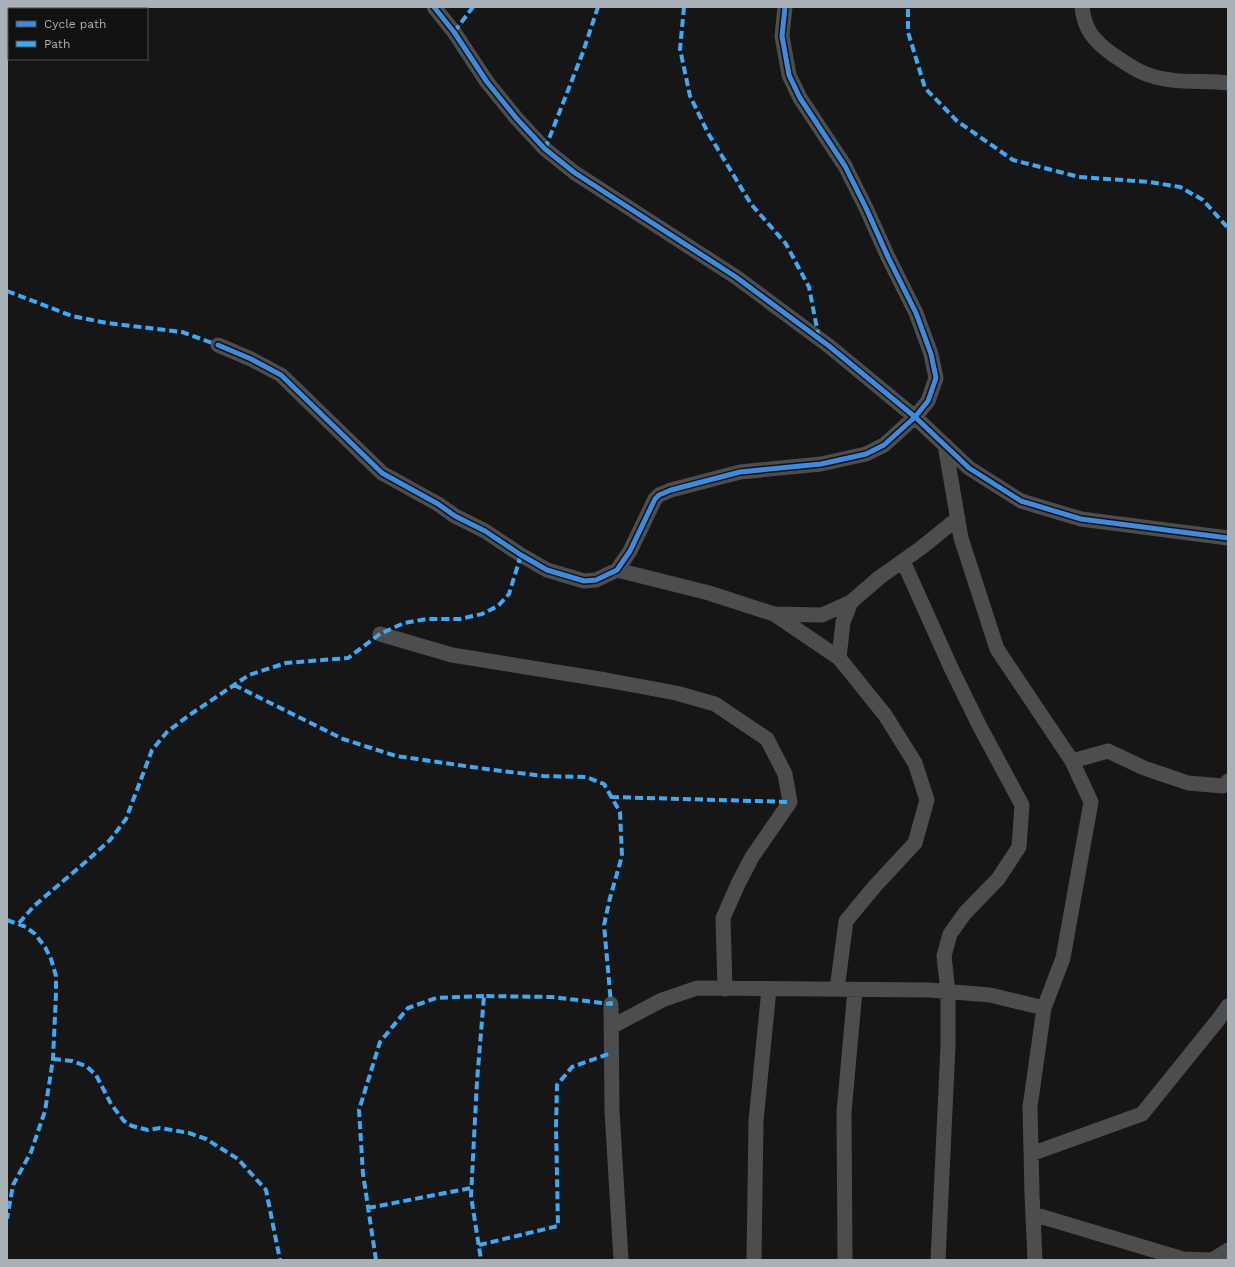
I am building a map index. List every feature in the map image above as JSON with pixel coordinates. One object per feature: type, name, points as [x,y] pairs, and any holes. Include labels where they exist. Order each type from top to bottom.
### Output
[{"type":"street","points":[[434,7],[454,32],[487,82],[517,119],[545,148],[575,173],[736,277],[830,346],[915,417],[968,468],[1021,502],[1081,518],[1228,538]]},
{"type":"street","points":[[218,344],[281,375],[382,473],[438,504],[455,516],[485,531],[532,562],[547,570],[584,581],[596,580],[617,570],[630,551],[655,499],[663,492],[740,472],[821,464],[844,460],[866,454],[884,445],[915,417],[928,401],[936,378],[931,354],[916,313],[845,166],[800,98],[789,75],[782,36],[785,7]]},
{"type":"street","points":[[1082,7],[1083,18],[1090,35],[1104,49],[1132,68],[1150,76],[1171,80],[1228,83]]},
{"type":"street","points":[[945,446],[961,538],[997,649],[1072,761],[1091,802],[1063,958],[1044,1008],[1030,1107],[1035,1260]]},
{"type":"street","points":[[774,614],[822,615],[851,602],[880,577],[921,548],[958,518]]},
{"type":"street","points":[[903,561],[952,670],[1022,806],[1019,847],[998,879],[965,913],[950,934],[944,956],[948,992],[948,1046],[938,1260]]},
{"type":"street","points":[[617,570],[709,593],[774,614],[839,658],[885,715],[915,763],[927,800],[915,843],[875,886],[846,921],[836,989]]},
{"type":"street","points":[[839,658],[843,622],[851,602]]},
{"type":"street","points":[[380,634],[452,655],[606,680],[683,695],[715,704],[767,738],[785,774],[790,802],[752,857],[738,884],[724,918],[725,989]]},
{"type":"street","points":[[1072,761],[1108,752],[1144,768],[1188,783],[1223,786],[1228,781]]},
{"type":"street","points":[[611,1027],[662,1000],[697,988],[928,990],[990,995],[1044,1008]]},
{"type":"street","points":[[754,1260],[756,1121],[769,989]]},
{"type":"street","points":[[845,1260],[844,1112],[855,990]]},
{"type":"street","points":[[610,1004],[612,1111],[621,1260]]},
{"type":"street","points":[[1031,1154],[1142,1114],[1228,1006]]},
{"type":"street","points":[[1033,1214],[1183,1258],[1212,1260],[1228,1250]]},
{"type":"marked path","points":[[454,32],[473,7]]},
{"type":"marked path","points":[[545,149],[583,52],[598,7]]},
{"type":"marked path","points":[[684,7],[680,49],[690,96],[708,133],[751,204],[786,244],[809,287],[819,339]]},
{"type":"marked path","points":[[908,9],[908,32],[925,88],[957,121],[1013,160],[1079,177],[1150,182],[1180,187],[1203,200],[1228,228]]},
{"type":"marked path","points":[[7,291],[72,316],[107,323],[182,332],[218,345]]},
{"type":"marked path","points":[[19,923],[34,906],[110,840],[126,819],[152,750],[167,732],[188,716],[249,675],[286,663],[348,658],[380,634],[404,623],[427,619],[460,619],[482,614],[498,606],[509,594],[521,555]]},
{"type":"marked path","points":[[234,685],[343,739],[396,756],[543,776],[586,777],[604,784],[620,812],[622,856],[604,925],[611,1004],[552,997],[484,996],[477,1081],[471,1196],[481,1260]]},
{"type":"marked path","points":[[611,797],[790,802]]},
{"type":"marked path","points":[[7,920],[26,927],[35,934],[45,947],[51,959],[56,976],[53,1059],[45,1111],[31,1152],[13,1185],[7,1219]]},
{"type":"marked path","points":[[376,1260],[363,1174],[359,1110],[380,1042],[408,1008],[436,998],[484,996]]},
{"type":"marked path","points":[[479,1245],[558,1226],[556,1127],[557,1085],[572,1067],[611,1053]]},
{"type":"marked path","points":[[53,1059],[72,1061],[86,1066],[96,1075],[111,1104],[124,1121],[132,1126],[148,1130],[160,1128],[189,1133],[206,1139],[238,1159],[266,1190],[280,1260]]},
{"type":"marked path","points":[[368,1208],[471,1188]]},
{"type":"cycle path","points":[[434,7],[454,32],[487,82],[517,119],[545,149],[575,173],[736,277],[829,346],[915,417],[969,468],[1021,501],[1081,519],[1228,538]]},
{"type":"cycle path","points":[[218,345],[251,359],[281,375],[382,473],[438,504],[455,516],[485,531],[547,570],[584,581],[596,580],[617,570],[630,551],[655,499],[659,495],[671,490],[740,472],[821,464],[866,454],[884,445],[915,417],[928,401],[936,378],[931,354],[916,313],[845,166],[800,98],[789,75],[782,36],[785,7]]}]
